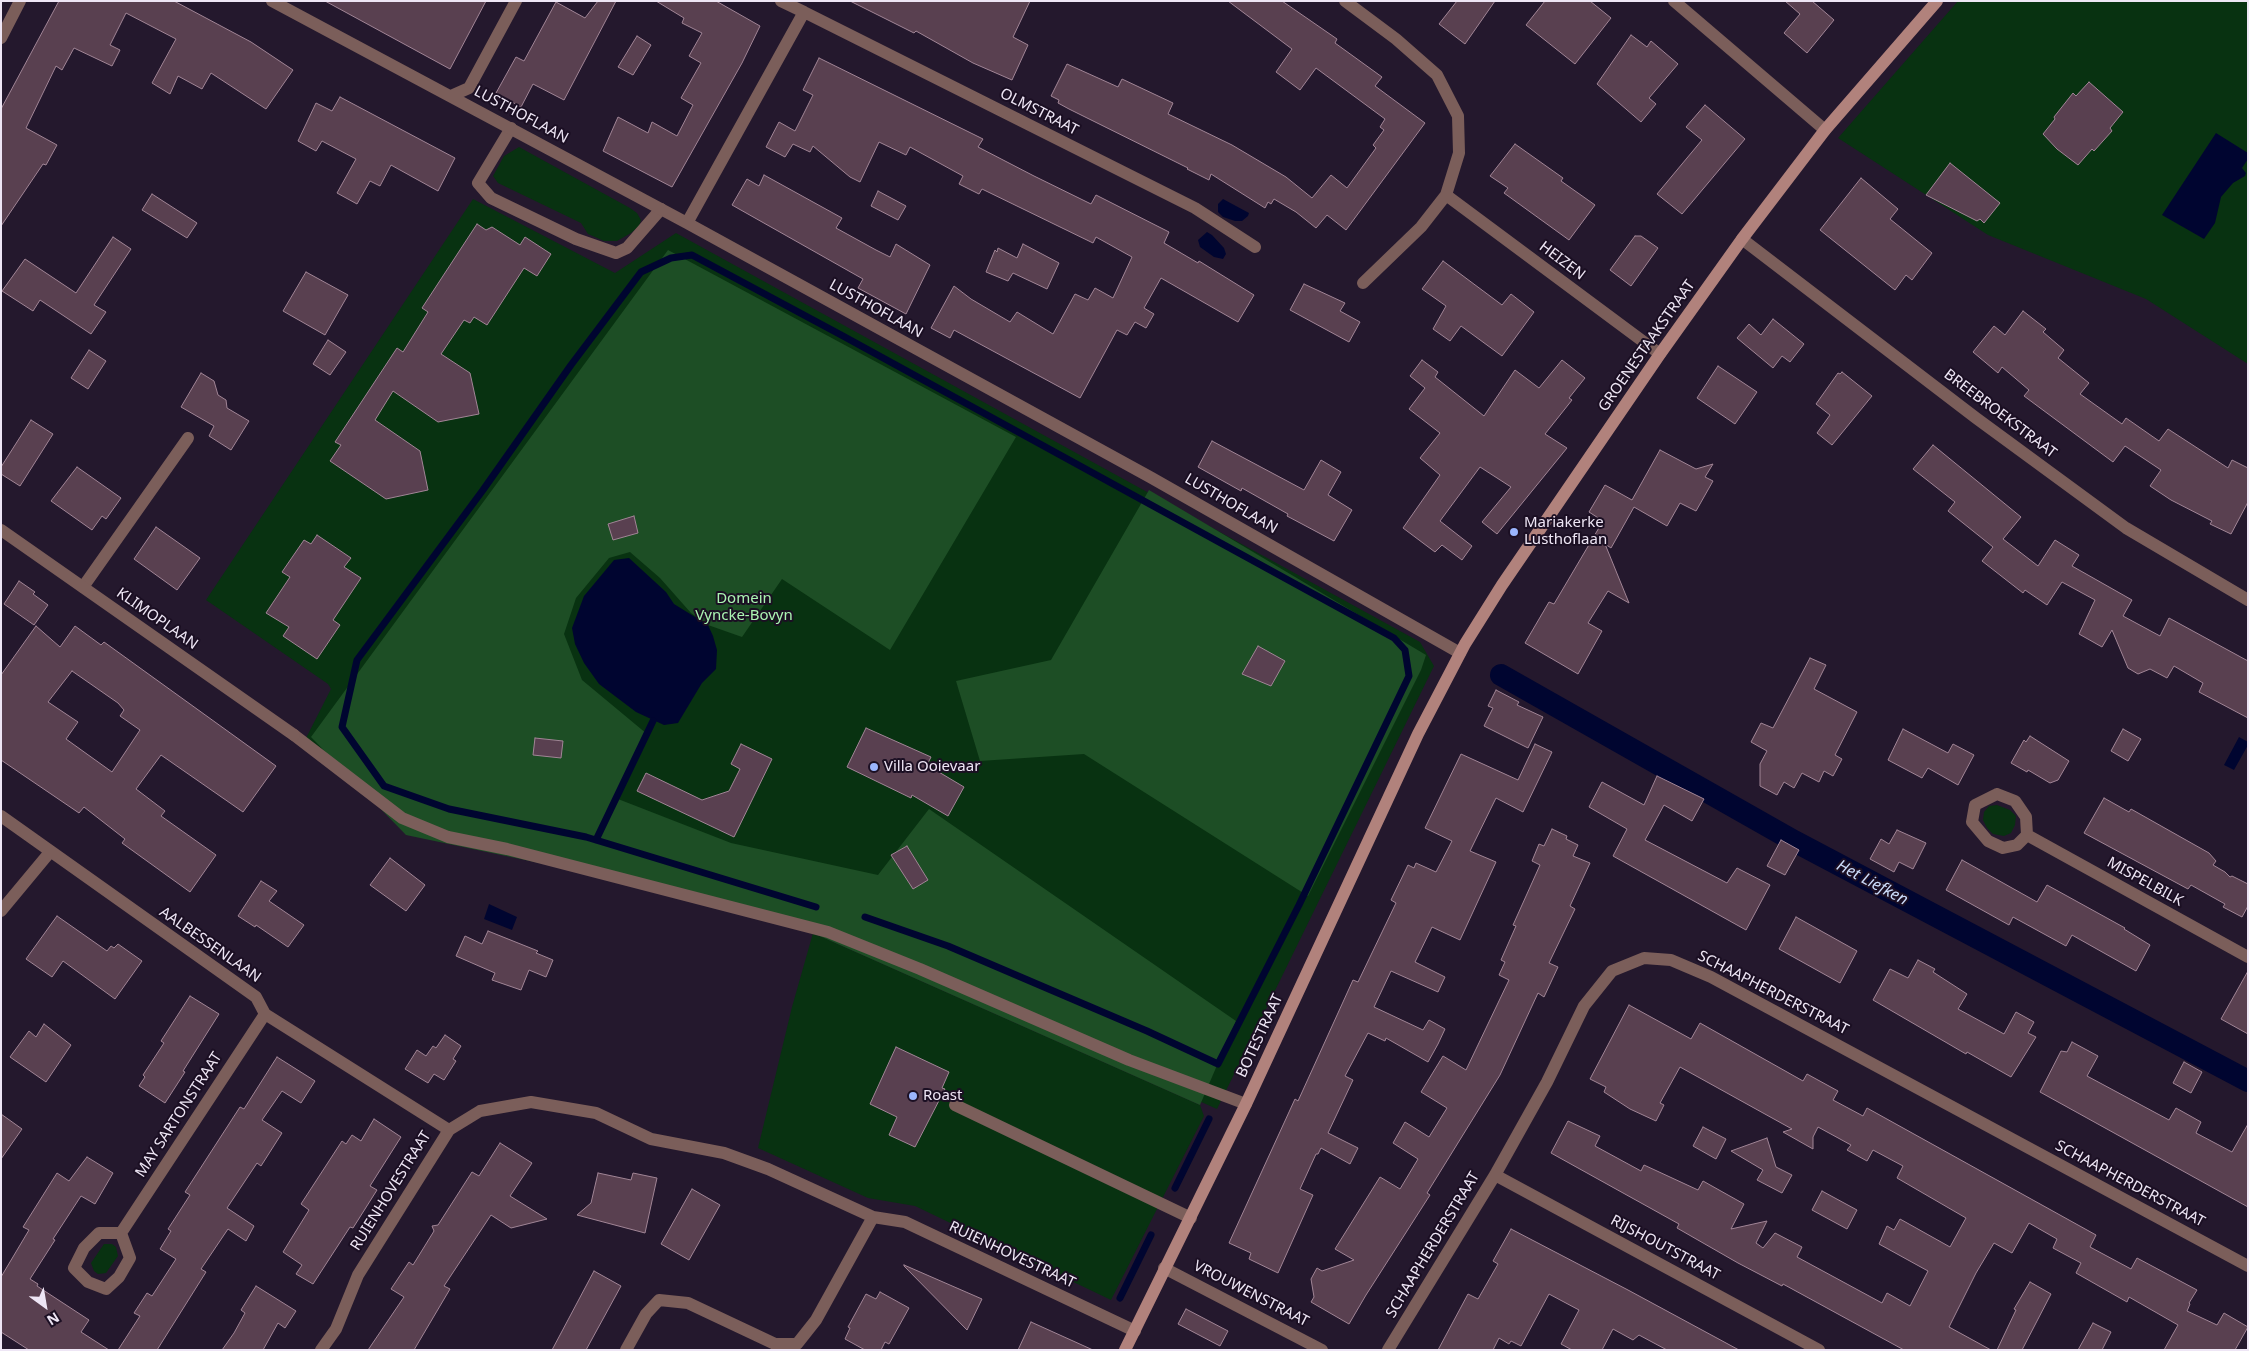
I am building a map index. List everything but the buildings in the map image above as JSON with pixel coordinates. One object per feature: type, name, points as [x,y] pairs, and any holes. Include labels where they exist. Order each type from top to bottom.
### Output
[{"type":"street","points":[[1,38],[20,1]]},
{"type":"street","name":"LUSTHOFLAAN","points":[[272,1],[687,223],[1158,482],[1460,652]]},
{"type":"street","points":[[451,96],[469,88],[516,1]]},
{"type":"street","name":"OLMSTRAAT","points":[[781,1],[1195,208],[1255,246]]},
{"type":"street","points":[[1345,1],[1396,39],[1437,75],[1458,116],[1459,153],[1446,195],[1421,227],[1363,283]]},
{"type":"street","points":[[1674,1],[1826,130]]},
{"type":"street","name":"GROENESTAAKSTRAAT","points":[[1418,734],[1460,652],[1502,585],[1660,354],[1742,239],[1826,130],[1937,1]]},
{"type":"street","points":[[687,223],[804,12]]},
{"type":"street","points":[[511,128],[478,183],[491,198],[576,238],[616,252],[626,248],[661,209]]},
{"type":"street","name":"HEIZEN","points":[[1446,195],[1660,354]]},
{"type":"street","name":"BREEBROEKSTRAAT","points":[[1742,239],[1976,418],[2126,528],[2248,600]]},
{"type":"street","points":[[83,587],[188,438]]},
{"type":"street","name":"KLIMOPLAAN","points":[[1,530],[294,735],[402,818],[448,837],[507,849],[828,932],[920,969],[1129,1060],[1246,1104]]},
{"type":"street","name":"BOTESTRAAT","points":[[1125,1350],[1246,1104],[1418,734]]},
{"type":"street","points":[[1997,794],[2015,801],[2026,817],[2027,835],[2017,844],[2003,848],[1988,841],[1972,822],[1975,805],[1997,794]]},
{"type":"street","name":"AALBESSENLAAN","points":[[1,816],[256,997],[265,1014],[449,1130]]},
{"type":"street","name":"MISPELBILK","points":[[2027,835],[2248,957]]},
{"type":"street","points":[[1,911],[50,852]]},
{"type":"street","name":"SCHAAPHERDERSTRAAT","points":[[1388,1350],[1495,1175],[1547,1082],[1584,1006],[1612,971],[1644,958],[1671,960],[1711,976],[2248,1266]]},
{"type":"street","name":"MAY SARTONSTRAAT","points":[[121,1233],[265,1014]]},
{"type":"street","name":"RUIENHOVESTRAAT","points":[[321,1350],[336,1329],[358,1275],[449,1130],[480,1111],[531,1102],[596,1113],[651,1139],[724,1154],[768,1169],[872,1217],[905,1222],[1135,1331]]},
{"type":"street","points":[[955,1105],[1191,1218]]},
{"type":"street","name":"RIJSHOUTSTRAAT","points":[[1495,1175],[1819,1350]]},
{"type":"street","points":[[626,1350],[646,1314],[659,1300],[688,1303],[775,1344],[796,1344],[816,1320],[872,1217]]},
{"type":"street","points":[[99,1232],[121,1233],[130,1258],[119,1277],[106,1289],[88,1282],[74,1268],[84,1248],[99,1232]]},
{"type":"street","name":"VROUWENSTRAAT","points":[[1164,1268],[1322,1350]]},
{"type":"green space","points":[[1958,1],[2248,1],[2248,364],[2146,299],[1988,235],[1838,138]]},
{"type":"green space","points":[[519,147],[630,208],[637,213],[641,220],[639,226],[617,241],[604,241],[588,234],[581,223],[498,183],[493,176],[504,156]]},
{"type":"green space","name":"Domein Vyncke-Bovyn","points":[[473,199],[615,273],[676,233],[1420,642],[1434,666],[1217,1109],[867,954],[303,744],[331,689],[328,684],[206,600]]},
{"type":"green space","points":[[668,250],[1016,437],[890,650],[782,579],[742,637],[708,625],[691,613],[660,578],[630,552],[609,558],[576,598],[564,634],[582,680],[647,734],[618,799],[731,843],[878,875],[929,809],[1236,1021],[1200,1105],[813,933],[573,870],[406,835],[311,737]]},
{"type":"green space","points":[[1149,490],[1426,655],[1421,670],[1308,896],[1084,754],[980,761],[956,681],[1051,660]]},
{"type":"green space","points":[[1997,805],[2010,810],[2016,816],[2015,825],[2011,833],[2004,836],[1993,834],[1983,820],[1984,812],[1989,806]]},
{"type":"green space","points":[[813,933],[1200,1105],[1204,1116],[1111,1300],[915,1206],[868,1198],[758,1148],[792,1007]]},
{"type":"green space","points":[[104,1244],[112,1244],[116,1247],[118,1256],[106,1273],[98,1274],[94,1271],[91,1263]]},
{"type":"water","points":[[2216,133],[2248,153],[2248,159],[2242,168],[2246,173],[2245,176],[2233,183],[2221,197],[2215,223],[2204,239],[2162,215]]},
{"type":"water","points":[[1223,199],[1249,213],[1248,216],[1242,221],[1223,217],[1218,212],[1218,204]]},
{"type":"water","points":[[1207,232],[1224,248],[1226,254],[1223,259],[1214,257],[1200,247],[1198,240]]},
{"type":"water","points":[[629,558],[666,592],[674,604],[708,625],[713,636],[717,650],[716,669],[702,683],[678,723],[664,725],[636,712],[599,684],[584,663],[575,644],[572,628],[584,596],[614,560]]},
{"type":"water","points":[[2239,737],[2248,742],[2248,745],[2234,770],[2224,765]]},
{"type":"water","points":[[489,904],[517,917],[512,930],[484,919]]},
{"type":"waterway","points":[[816,907],[586,837],[449,809],[384,786],[342,727],[357,660],[483,490],[571,365],[641,272],[671,258],[692,255],[1394,638],[1405,650],[1409,676],[1299,905],[1218,1064],[1147,1031],[948,946],[865,917]]},
{"type":"waterway","name":"Het Liefken","points":[[1501,675],[1794,841],[2248,1081]]},
{"type":"waterway","points":[[596,840],[653,721]]},
{"type":"waterway","points":[[1175,1188],[1209,1119]]},
{"type":"waterway","points":[[1120,1298],[1151,1235]]},
{"type":"place","name":"Mariakerke Lusthoflaan","points":[[1514,532]]},
{"type":"place","name":"Villa Ooievaar","points":[[874,767]]},
{"type":"place","name":"Roast","points":[[913,1096]]}]
